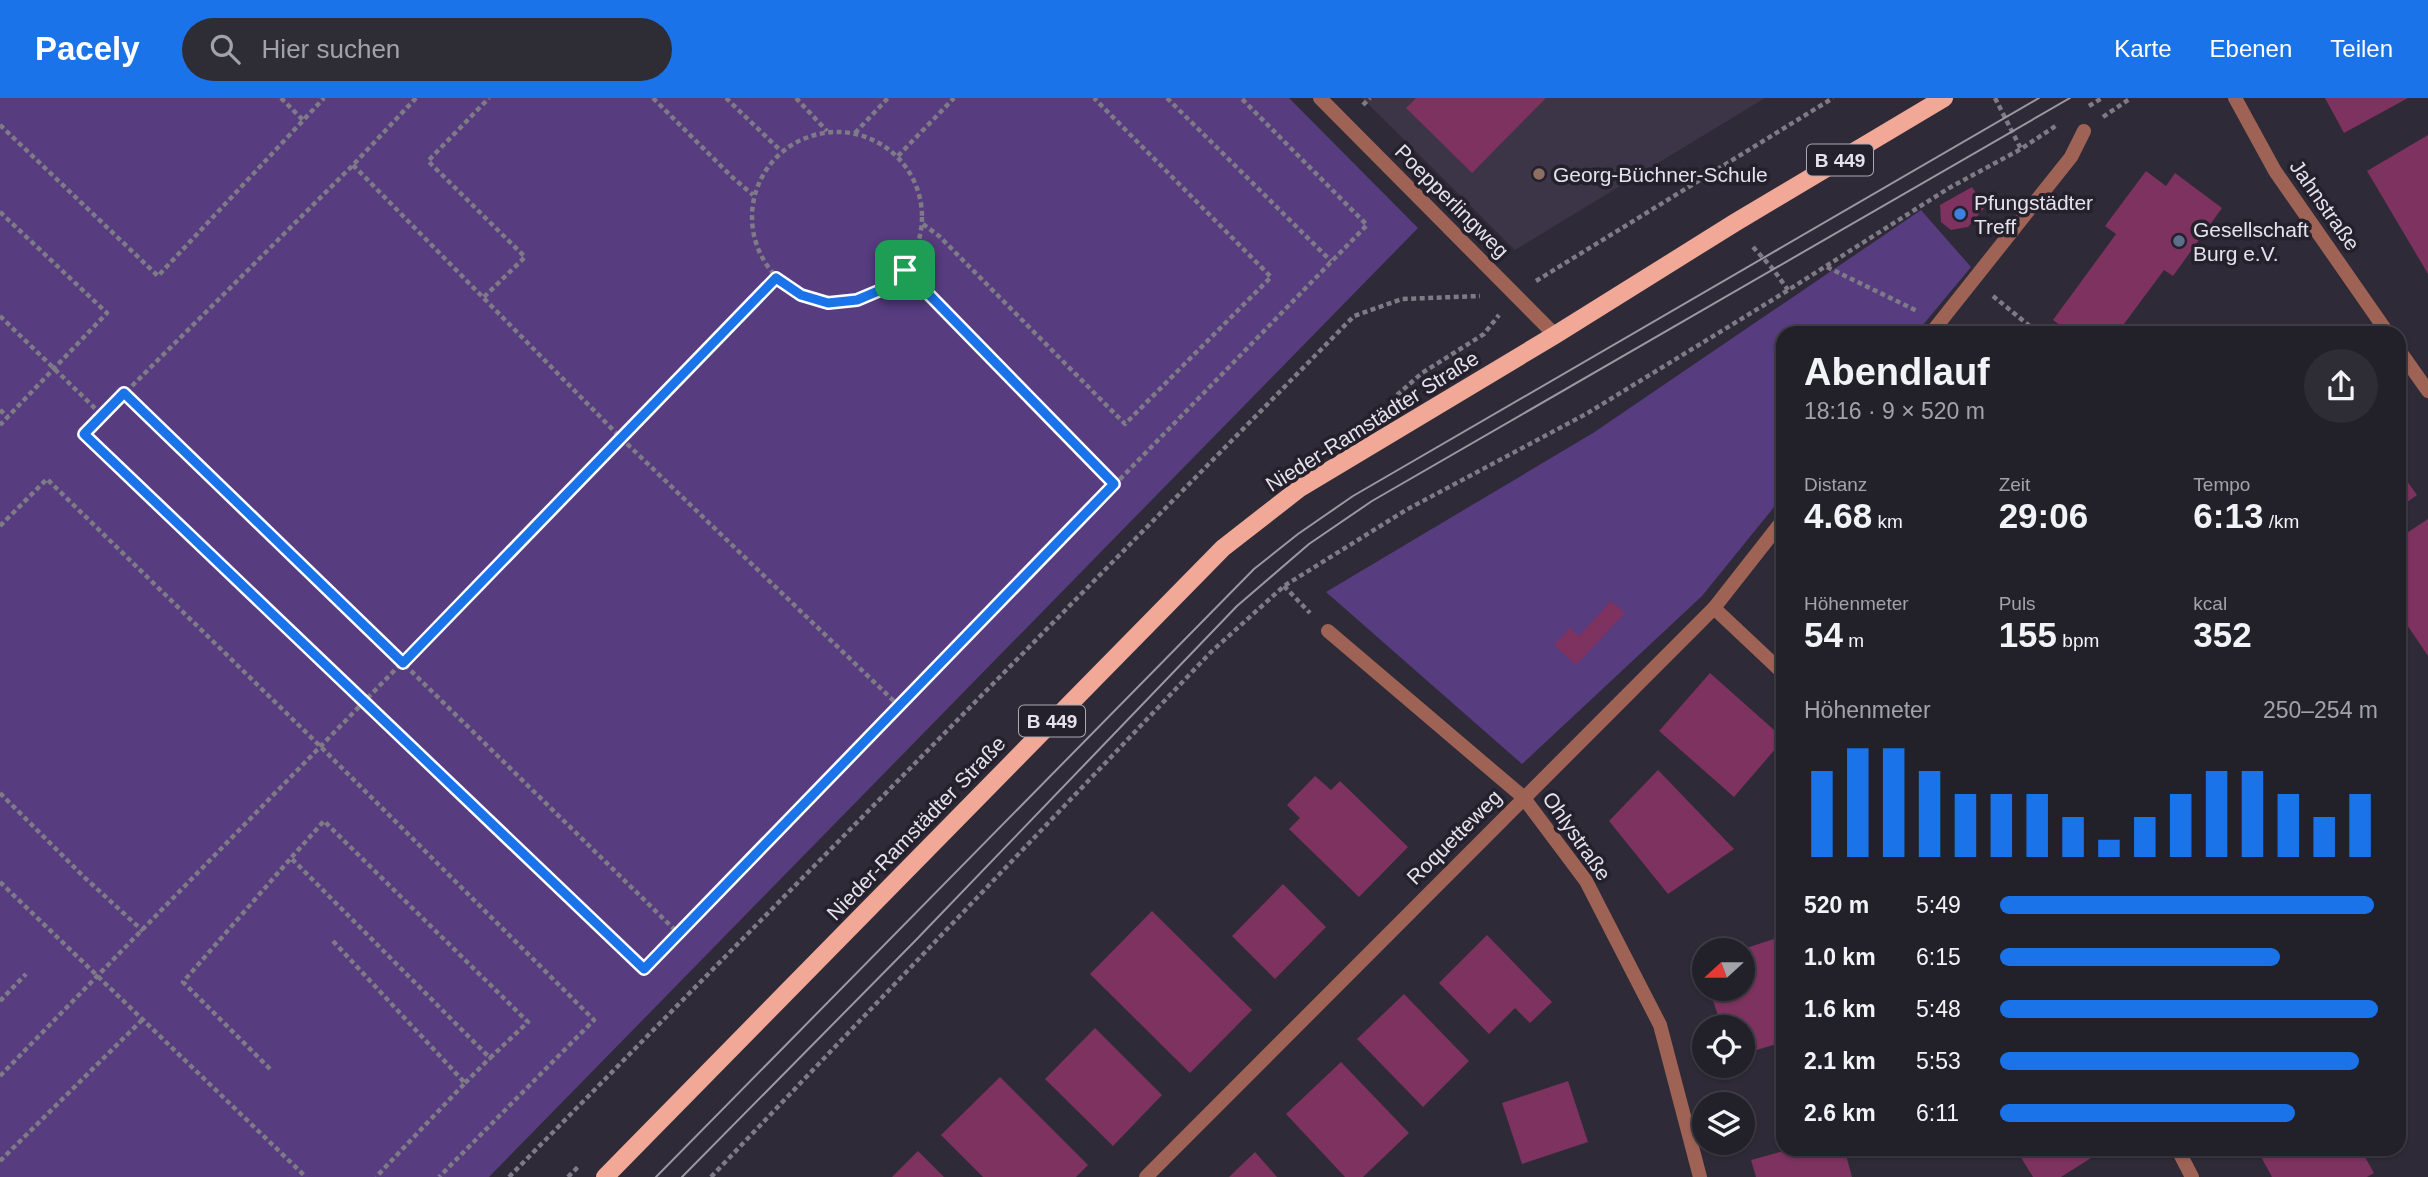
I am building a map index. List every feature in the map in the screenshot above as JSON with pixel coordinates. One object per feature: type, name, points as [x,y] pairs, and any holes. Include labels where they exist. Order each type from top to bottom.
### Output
[{"type":"main road","name":"Nieder-Ramstädter Straße","points":[[606,1177],[1223,548],[1300,488],[1944,98]]},
{"type":"street","name":"Poepperlingweg","points":[[1320,98],[1555,335]]},
{"type":"street","name":"Jahnstraße","points":[[2235,98],[2275,171],[2383,326]]},
{"type":"street","points":[[1937,326],[2071,157],[2084,131]]},
{"type":"street","points":[[2406,360],[2428,391]]},
{"type":"street","name":"Roquetteweg","points":[[1146,1177],[1714,608],[1776,529]]},
{"type":"street","points":[[1714,608],[1776,666]]},
{"type":"street","name":"Ohlystraße","points":[[1328,631],[1523,797],[1586,881],[1660,1025],[1700,1177]]},
{"type":"street","points":[[2181,1156],[2192,1177]]},
{"type":"path","points":[[281,98],[303,120]]},
{"type":"path","points":[[0,125],[158,276],[324,98]]},
{"type":"path","points":[[416,98],[353,165],[84,434],[644,969],[1367,225],[1241,98]]},
{"type":"path","points":[[484,298],[525,257],[428,161],[489,98]]},
{"type":"path","points":[[653,98],[732,177],[754,195]]},
{"type":"path","points":[[726,98],[781,151]]},
{"type":"path","points":[[796,98],[827,131]]},
{"type":"path","points":[[855,133],[888,98]]},
{"type":"path","points":[[898,156],[954,98]]},
{"type":"path","points":[[923,224],[939,236],[1125,424],[1271,277],[1094,98]]},
{"type":"path","points":[[1167,98],[1331,261]]},
{"type":"path","points":[[509,1177],[1354,316],[1402,299],[1516,294],[1833,98]]},
{"type":"path","points":[[1995,98],[2021,149]]},
{"type":"path","points":[[2084,109],[2102,98]]},
{"type":"path","points":[[2084,131],[2131,98]]},
{"type":"path","points":[[711,1177],[1211,652],[1284,586],[1406,510],[1586,414],[1949,188],[2021,149],[2066,119]]},
{"type":"path","points":[[827,131],[855,133],[877,140],[898,156],[913,176],[921,199],[923,224],[917,248],[905,270],[883,289],[857,300],[828,303],[801,295],[776,278],[760,255],[751,228],[754,195],[762,173],[781,151],[803,137],[827,131]]},
{"type":"path","points":[[353,165],[621,438],[899,706]]},
{"type":"path","points":[[0,212],[107,313],[0,425]]},
{"type":"path","points":[[1753,247],[1788,290]]},
{"type":"path","points":[[1826,266],[1934,326]]},
{"type":"path","points":[[905,270],[1114,484]]},
{"type":"path","points":[[0,1076],[776,278]]},
{"type":"path","points":[[1973,280],[2030,326]]},
{"type":"path","points":[[0,316],[103,416]]},
{"type":"path","points":[[124,393],[679,934]]},
{"type":"path","points":[[0,410],[8,417]]},
{"type":"path","points":[[0,526],[47,479],[321,747],[593,1020],[439,1177]]},
{"type":"path","points":[[1284,586],[1328,631]]},
{"type":"path","points":[[0,793],[142,931]]},
{"type":"path","points":[[270,1069],[184,982],[324,821],[528,1022],[465,1083],[376,1177]]},
{"type":"path","points":[[291,858],[490,1058]]},
{"type":"path","points":[[0,882],[306,1177]]},
{"type":"path","points":[[333,941],[465,1083]]},
{"type":"path","points":[[0,1001],[26,974]]},
{"type":"path","points":[[0,1161],[142,1020]]},
{"type":"shaded area","points":[[0,98],[1289,98],[1418,228],[489,1177],[0,1177]]},
{"type":"shaded area","name":"Georg-Büchner-Schule","points":[[1362,98],[1765,98],[1515,250]]},
{"type":"shaded area","points":[[1921,210],[1971,267],[1922,326],[1776,326],[1776,505],[1702,596],[1522,764],[1326,592],[1593,433]]},
{"type":"building","points":[[1416,98],[1546,98],[1472,173],[1406,108]]},
{"type":"building","points":[[2325,98],[2408,98],[2344,133]]},
{"type":"building","points":[[2428,135],[2428,274],[2367,171]]},
{"type":"building","points":[[2146,171],[2166,186],[2175,173],[2222,208],[2173,276],[2164,270],[2122,326],[2062,326],[2053,320],[2116,234],[2105,226]]},
{"type":"building","name":"Pfungstädter Treff","points":[[1972,187],[1985,207],[1968,227],[1951,230],[1941,222],[1940,205]]},
{"type":"building","points":[[2406,480],[2417,495],[2406,503]]},
{"type":"building","points":[[2428,519],[2428,656],[2406,623],[2406,533]]},
{"type":"building","points":[[1611,601],[1625,613],[1576,665],[1554,645],[1570,628],[1579,636]]},
{"type":"building","points":[[1710,673],[1776,732],[1776,748],[1734,797],[1659,731]]},
{"type":"building","points":[[1658,770],[1734,849],[1668,894],[1609,821]]},
{"type":"building","points":[[1315,776],[1331,790],[1340,781],[1408,847],[1359,897],[1289,829],[1300,818],[1287,805]]},
{"type":"building","points":[[1283,884],[1326,927],[1275,979],[1232,936]]},
{"type":"building","points":[[1152,911],[1252,1010],[1190,1073],[1090,974]]},
{"type":"building","points":[[1487,935],[1552,1002],[1530,1023],[1515,1008],[1489,1034],[1439,983]]},
{"type":"building","points":[[1774,939],[1776,1044],[1755,1050],[1755,1015],[1718,1015],[1713,1001],[1755,1001],[1755,945]]},
{"type":"building","points":[[1404,994],[1469,1061],[1423,1107],[1357,1039]]},
{"type":"building","points":[[1095,1028],[1162,1095],[1113,1146],[1045,1079]]},
{"type":"building","points":[[1341,1062],[1409,1133],[1363,1177],[1345,1177],[1286,1114]]},
{"type":"building","points":[[1000,1077],[1088,1165],[1076,1177],[983,1177],[941,1135]]},
{"type":"building","points":[[1568,1081],[1588,1142],[1522,1164],[1502,1103]]},
{"type":"building","points":[[918,1151],[944,1177],[892,1177]]},
{"type":"building","points":[[1255,1152],[1277,1177],[1229,1177]]},
{"type":"building","points":[[1776,1153],[1776,1156],[1846,1156],[1852,1177],[1756,1177],[1751,1160]]},
{"type":"building","points":[[2020,1156],[2094,1156],[2061,1177],[2033,1177]]},
{"type":"building","points":[[2261,1156],[2364,1156],[2374,1173],[2367,1177],[2272,1177]]},
{"type":"tram line","points":[[656,1177],[1254,569],[1298,534],[1353,496],[2039,98]]},
{"type":"tram line","points":[[682,1177],[915,941],[1237,606],[1309,544],[1372,501],[2070,98]]},
{"type":"place","name":"Georg-Büchner-Schule","points":[[1539,174]]},
{"type":"place","name":"Pfungstädter Treff","points":[[1960,214]]},
{"type":"place","name":"Gesellschaft Burg e.V.","points":[[2179,241]]},
{"type":"route","points":[[905,270],[1114,484],[644,969],[84,434],[124,393],[403,663],[776,278],[801,295],[828,303],[857,300],[883,289],[905,270]]}]
